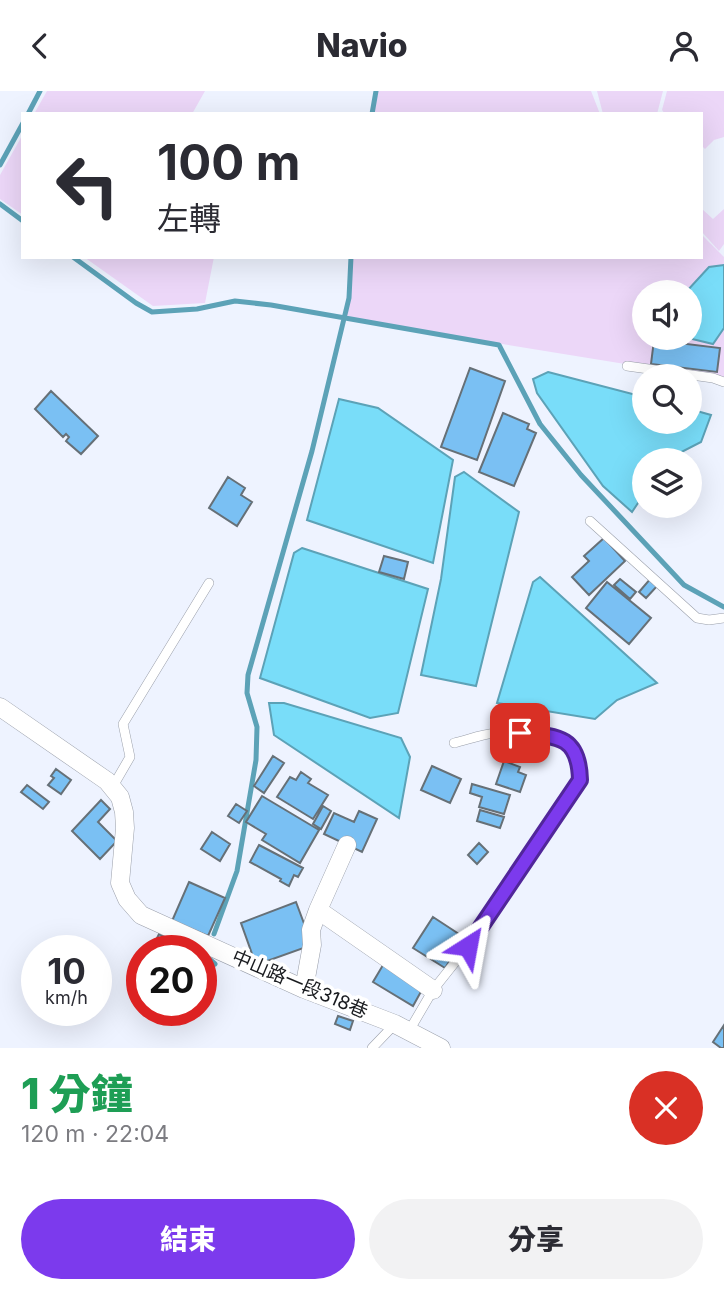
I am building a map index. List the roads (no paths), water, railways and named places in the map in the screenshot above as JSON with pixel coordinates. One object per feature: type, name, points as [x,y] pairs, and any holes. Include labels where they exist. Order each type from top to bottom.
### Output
[{"type":"street","points":[[0,707],[107,781],[113,788]]},
{"type":"street","name":"中山路一段318巷","points":[[113,788],[120,797],[125,828],[120,883],[127,899],[141,915],[304,989],[402,1027],[441,1048]]},
{"type":"street","points":[[304,989],[312,945],[311,930],[317,909],[347,845]]},
{"type":"street","points":[[317,909],[433,989]]},
{"type":"lane","points":[[627,366],[713,378],[724,382]]},
{"type":"lane","points":[[590,520],[697,618],[724,618]]},
{"type":"lane","points":[[113,788],[130,757],[123,724],[209,583]]},
{"type":"lane","points":[[372,1048],[402,1027],[468,946],[580,780],[580,765],[573,747],[562,739],[544,735],[495,733],[454,743]]},
{"type":"water","points":[[724,265],[724,328],[713,344],[702,341],[702,280],[697,280],[709,267]]},
{"type":"water","points":[[548,372],[632,394],[632,434],[702,434],[702,412],[711,415],[701,442],[689,448],[632,448],[632,512],[603,486],[537,393],[533,379]]},
{"type":"water","points":[[339,399],[378,408],[453,460],[433,563],[307,520]]},
{"type":"water","points":[[464,472],[519,512],[476,686],[421,675],[441,579],[455,477]]},
{"type":"water","points":[[302,548],[428,589],[398,713],[370,718],[260,678],[294,553]]},
{"type":"water","points":[[540,577],[657,683],[617,700],[595,719],[497,703],[533,582]]},
{"type":"water","points":[[269,703],[284,703],[401,738],[410,757],[399,818],[274,735]]},
{"type":"waterway","points":[[29,112],[40,91]]},
{"type":"waterway","points":[[372,112],[376,91]]},
{"type":"waterway","points":[[0,165],[21,127]]},
{"type":"waterway","points":[[0,204],[21,220]]},
{"type":"waterway","points":[[76,259],[152,312],[197,309],[235,301],[499,345],[540,424],[581,475],[684,585],[724,607]]},
{"type":"waterway","points":[[214,934],[237,871],[256,760],[257,727],[247,693],[248,675],[312,451],[349,298],[351,259]]}]
